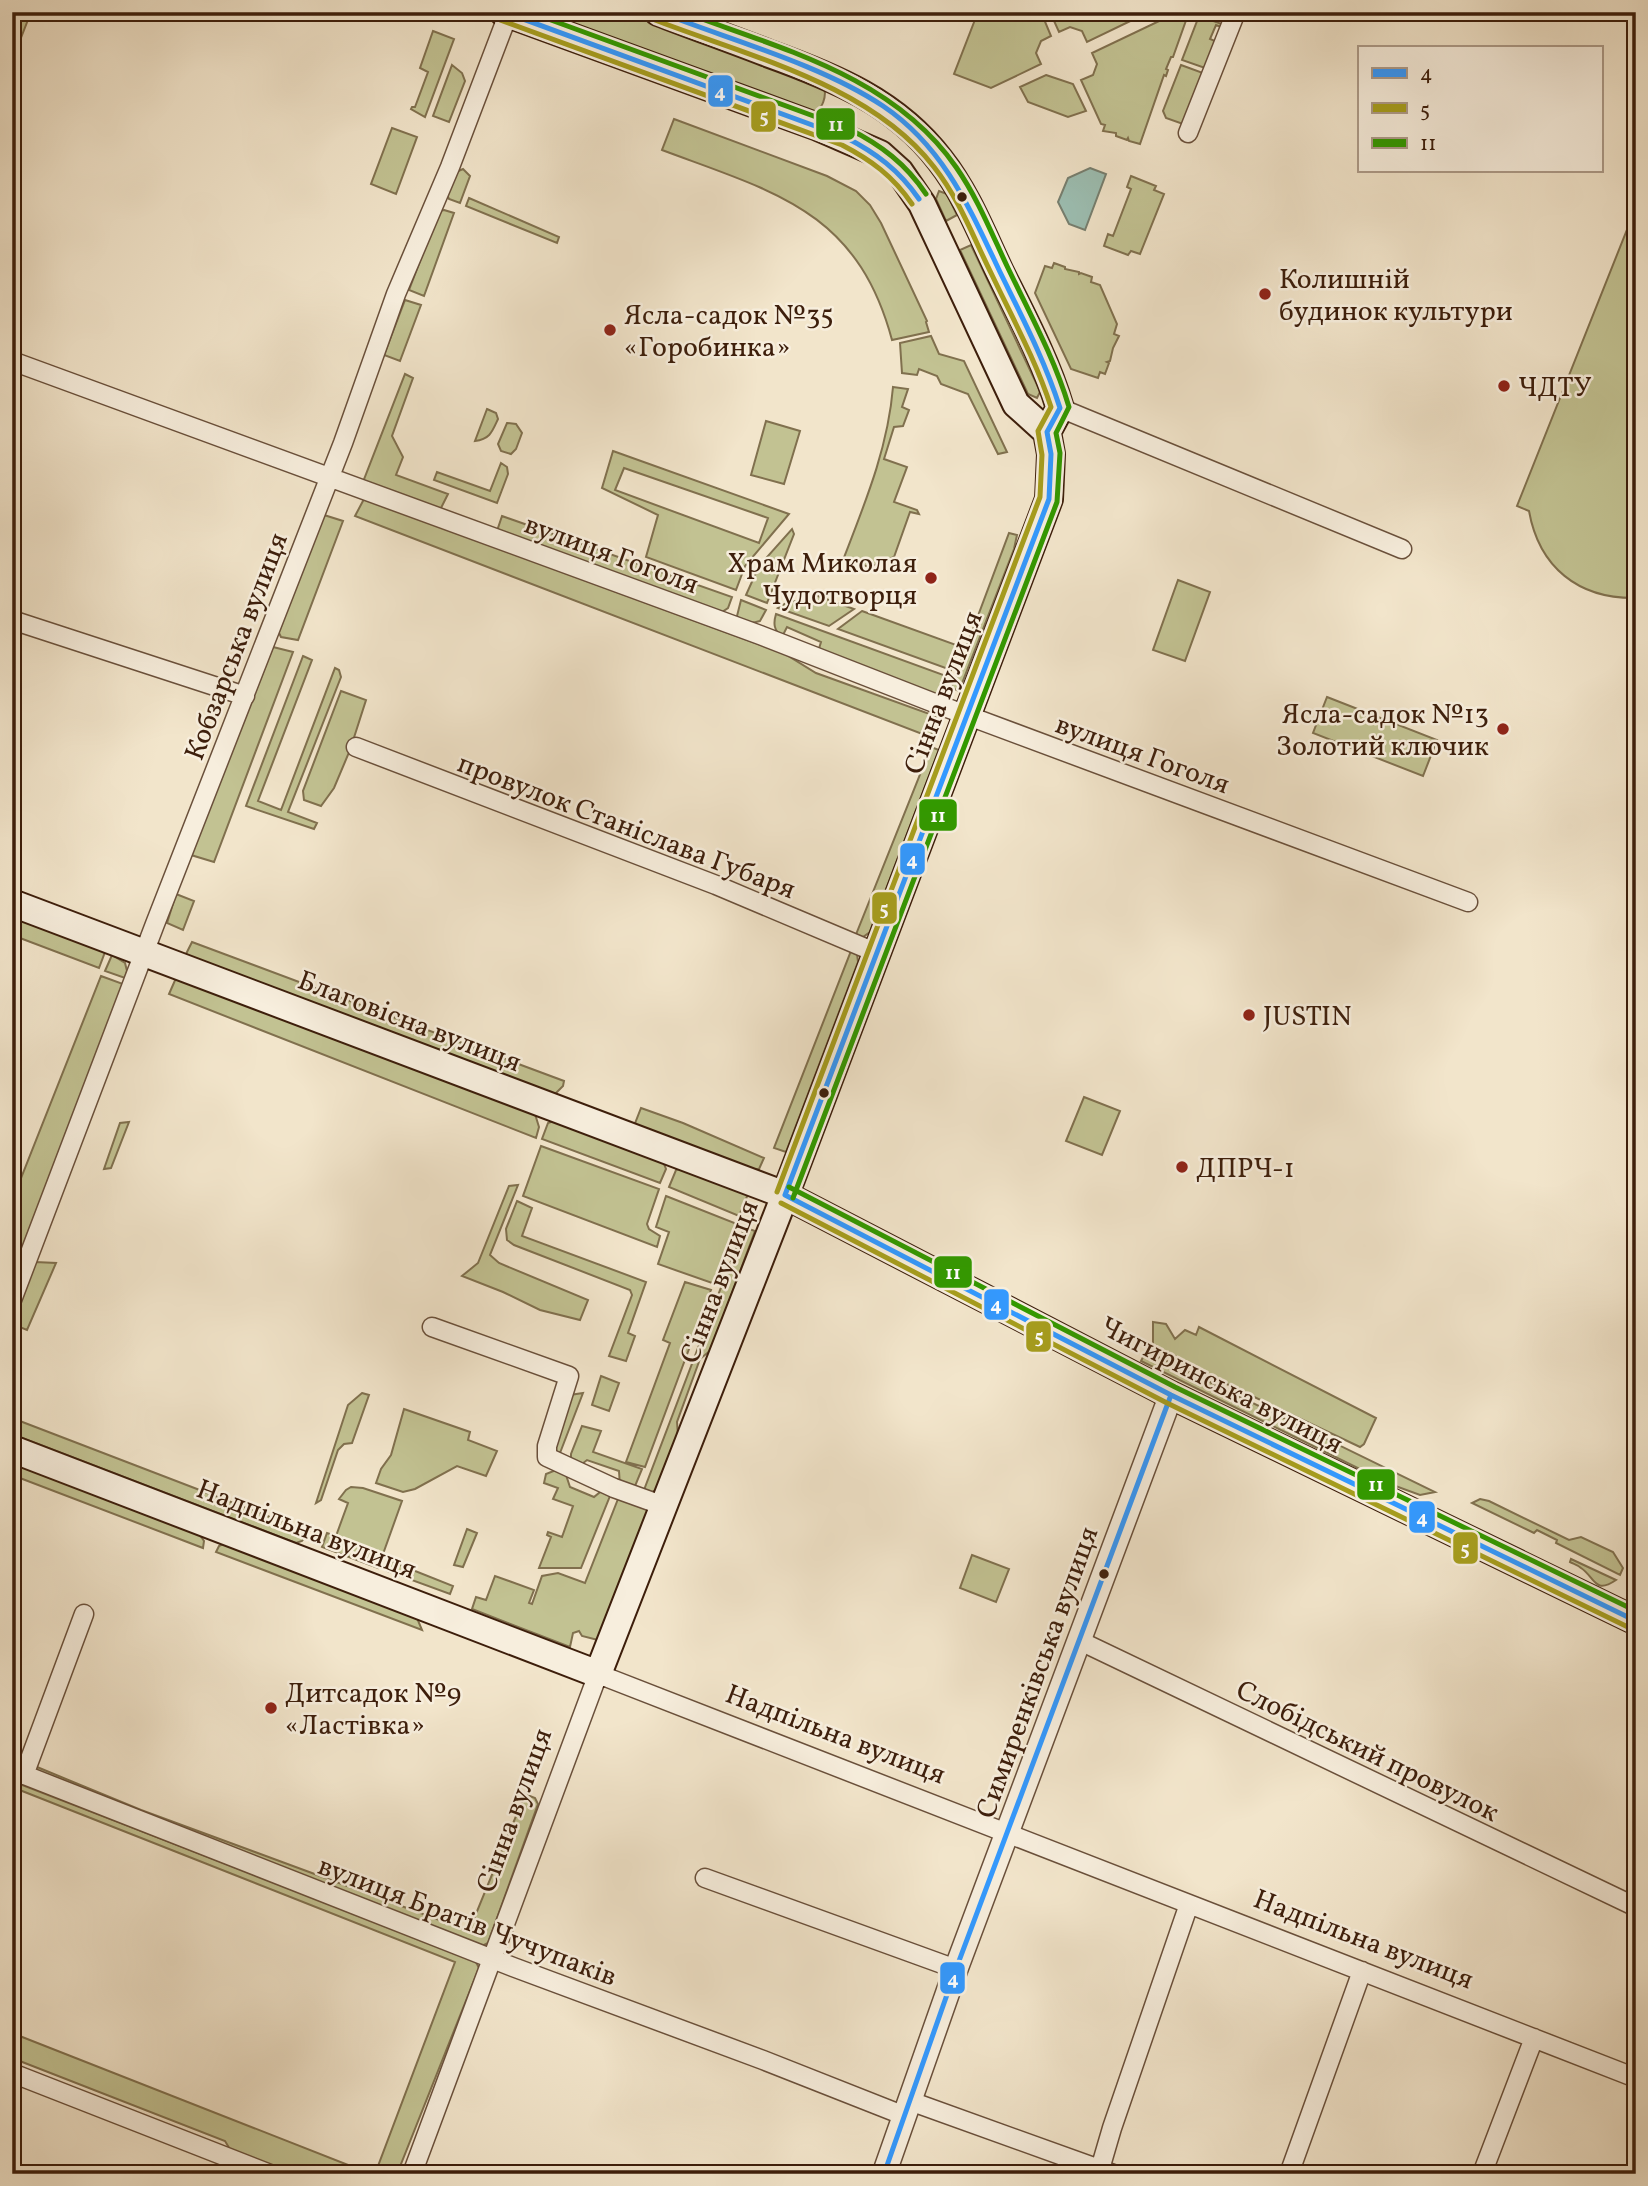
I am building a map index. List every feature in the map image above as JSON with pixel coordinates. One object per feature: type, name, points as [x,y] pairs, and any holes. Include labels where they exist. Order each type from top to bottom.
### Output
[{"type":"main road","points":[[506,13],[818,127],[880,154],[900,172],[922,204],[1016,404],[1047,432],[1060,408],[1046,368],[955,179],[927,144],[898,116],[869,96],[834,79],[658,12]]},
{"type":"main road","points":[[880,154],[898,116]]},
{"type":"main road","name":"Сінна вулиця","points":[[598,1674],[785,1195],[1049,499],[1051,454],[1047,432]]},
{"type":"main road","name":"Благовісна вулиця","points":[[12,903],[785,1195]]},
{"type":"main road","name":"Чигиринська вулиця","points":[[785,1195],[1171,1395],[1636,1621]]},
{"type":"main road","name":"Надпільна вулиця","points":[[12,1449],[598,1674]]},
{"type":"street","points":[[1188,134],[1236,12]]},
{"type":"street","name":"Кобзарська вулиця","points":[[12,1300],[329,478],[397,294],[450,167],[506,13]]},
{"type":"street","name":"вулиця Гоголя","points":[[12,361],[760,635],[1468,902]]},
{"type":"street","points":[[1060,408],[1402,549]]},
{"type":"street","points":[[12,620],[245,696]]},
{"type":"street","name":"провулок Станіслава Губаря","points":[[356,747],[716,885],[877,953]]},
{"type":"street","points":[[432,1327],[569,1376],[550,1434],[547,1457],[614,1488],[664,1506]]},
{"type":"street","name":"Симиренківська вулиця","points":[[884,2174],[956,1969],[1171,1395]]},
{"type":"street","points":[[18,1773],[84,1614]]},
{"type":"street","name":"Слобідський провулок","points":[[1078,1640],[1636,1907]]},
{"type":"street","name":"Надпільна вулиця","points":[[598,1674],[1636,2078]]},
{"type":"street","name":"Сінна вулиця","points":[[412,2174],[598,1674]]},
{"type":"street","name":"вулиця Братів Чучупаків","points":[[18,1773],[492,1958],[763,2060],[908,2109],[1107,2171]]},
{"type":"street","points":[[705,1878],[956,1969]]},
{"type":"street","points":[[1107,2171],[1116,2116],[1189,1904]]},
{"type":"street","points":[[1289,2174],[1362,1971]]},
{"type":"street","points":[[1482,2174],[1534,2038]]},
{"type":"street","points":[[12,2073],[270,2174]]},
{"type":"green space","points":[[12,12],[31,12],[12,61]]},
{"type":"green space","points":[[540,12],[629,12],[818,81],[824,87],[823,102],[815,114]]},
{"type":"green space","points":[[978,12],[1041,12],[1051,36],[1041,41],[1036,53],[1041,64],[991,88],[954,74]]},
{"type":"green space","points":[[1050,12],[1149,12],[1087,42],[1082,31],[1070,27],[1059,32]]},
{"type":"green space","points":[[1178,12],[1189,12],[1140,144],[1116,136],[1116,133],[1103,131],[1105,125],[1101,124],[1081,80],[1093,75],[1097,64],[1092,53]]},
{"type":"green space","points":[[1199,16],[1222,24],[1221,27],[1216,25],[1210,39],[1215,41],[1205,68],[1182,60]]},
{"type":"green space","points":[[433,31],[454,39],[425,117],[411,109],[415,107],[428,72],[420,68]]},
{"type":"green space","points":[[452,65],[462,73],[465,81],[449,122],[433,116]]},
{"type":"green space","points":[[1181,65],[1203,73],[1183,124],[1166,118],[1163,111]]},
{"type":"green space","points":[[1046,75],[1073,84],[1086,111],[1068,117],[1028,102],[1020,87]]},
{"type":"green space","points":[[674,119],[827,176],[856,191],[870,205],[881,223],[927,321],[929,332],[892,340],[877,296],[857,261],[833,234],[806,212],[775,194],[662,150]]},
{"type":"green space","points":[[392,128],[417,137],[396,194],[371,184]]},
{"type":"green space","points":[[463,169],[470,176],[460,203],[449,199],[447,195],[456,172]]},
{"type":"green space","points":[[1131,176],[1156,186],[1154,190],[1164,194],[1140,254],[1131,251],[1128,255],[1104,246],[1108,234],[1113,236],[1131,189],[1127,187]]},
{"type":"green space","points":[[939,191],[947,194],[957,215],[946,221],[936,199]]},
{"type":"green space","points":[[469,198],[559,237],[557,243],[466,206]]},
{"type":"green space","points":[[1636,207],[1636,598],[1596,593],[1564,576],[1542,548],[1529,511],[1517,506]]},
{"type":"green space","points":[[439,211],[454,213],[424,296],[409,290]]},
{"type":"green space","points":[[971,245],[1039,389],[1037,398],[1028,394],[960,250]]},
{"type":"green space","points":[[1054,263],[1092,277],[1091,282],[1100,285],[1117,324],[1114,334],[1119,336],[1110,361],[1107,362],[1109,363],[1105,374],[1100,372],[1098,378],[1071,369],[1035,293],[1045,266],[1052,268]]},
{"type":"green space","points":[[405,300],[421,305],[400,361],[384,355]]},
{"type":"green space","points":[[931,336],[939,354],[964,361],[1007,452],[998,454],[968,394],[941,384],[937,376],[919,369],[917,375],[902,373],[900,343]]},
{"type":"green space","points":[[405,374],[413,378],[392,436],[403,457],[396,475],[448,494],[439,512],[363,482]]},
{"type":"green space","points":[[893,387],[908,389],[902,407],[909,410],[903,426],[894,427],[884,459],[907,467],[894,502],[917,510],[919,514],[910,512],[894,557],[870,567],[843,560],[881,454]]},
{"type":"green space","points":[[487,409],[496,413],[498,419],[490,434],[475,441]]},
{"type":"green space","points":[[766,421],[800,431],[784,484],[751,475]]},
{"type":"green space","points":[[507,423],[516,424],[522,433],[516,449],[511,454],[501,451],[498,444]]},
{"type":"green space","points":[[613,451],[789,514],[745,566],[736,590],[646,557],[658,515],[602,488]],"holes":[[[624,468],[768,518],[759,543],[615,490]]]},
{"type":"green space","points":[[501,463],[507,467],[508,474],[497,503],[434,480],[437,472],[490,491]]},
{"type":"green space","points":[[364,499],[785,654],[816,673],[938,717],[930,737],[355,516]]},
{"type":"green space","points":[[324,515],[343,521],[298,640],[281,637],[278,631]]},
{"type":"green space","points":[[502,516],[732,597],[728,608],[719,614],[497,531]]},
{"type":"green space","points":[[792,529],[794,534],[767,603],[746,595],[759,566]]},
{"type":"green space","points":[[1009,533],[1017,535],[1014,549],[959,691],[951,688]]},
{"type":"green space","points":[[1178,580],[1210,592],[1185,661],[1153,650]]},
{"type":"green space","points":[[815,595],[854,609],[829,626],[778,608],[791,600],[810,607]]},
{"type":"green space","points":[[741,600],[766,610],[760,621],[747,623],[739,619],[737,616]]},
{"type":"green space","points":[[862,611],[959,646],[951,670],[838,629]]},
{"type":"green space","points":[[776,614],[949,677],[943,697],[818,652],[821,642],[787,627],[782,637],[775,627]]},
{"type":"green space","points":[[273,647],[293,652],[214,862],[191,855]]},
{"type":"green space","points":[[303,656],[312,660],[258,801],[281,810],[335,668],[339,670],[341,677],[288,812],[317,823],[314,829],[246,806]]},
{"type":"green space","points":[[341,691],[366,700],[334,788],[321,806],[304,800],[303,791]]},
{"type":"green space","points":[[1327,697],[1437,740],[1423,776],[1313,733]]},
{"type":"green space","points":[[931,747],[939,750],[870,932],[863,937],[855,937]]},
{"type":"green space","points":[[176,894],[194,901],[183,930],[167,923]]},
{"type":"green space","points":[[12,917],[105,952],[99,968],[12,935]]},
{"type":"green space","points":[[192,942],[564,1081],[563,1086],[553,1096],[185,956]]},
{"type":"green space","points":[[851,951],[857,954],[858,962],[786,1152],[774,1148]]},
{"type":"green space","points":[[112,955],[125,963],[125,978],[105,971]]},
{"type":"green space","points":[[101,976],[123,984],[12,1275],[12,1201]]},
{"type":"green space","points":[[176,978],[535,1114],[539,1127],[536,1138],[169,994]]},
{"type":"green space","points":[[1084,1097],[1120,1111],[1102,1155],[1066,1141]]},
{"type":"green space","points":[[641,1108],[764,1158],[759,1169],[750,1170],[634,1126]]},
{"type":"green space","points":[[557,1120],[662,1159],[666,1169],[660,1183],[542,1139],[548,1123]]},
{"type":"green space","points":[[129,1122],[111,1168],[104,1169],[120,1123]]},
{"type":"green space","points":[[541,1146],[659,1189],[647,1224],[649,1229],[660,1236],[657,1247],[523,1196]]},
{"type":"green space","points":[[682,1168],[748,1194],[739,1216],[669,1187],[676,1170]]},
{"type":"green space","points":[[518,1185],[490,1255],[499,1263],[588,1300],[580,1320],[540,1310],[462,1276],[478,1263],[509,1186]]},
{"type":"green space","points":[[666,1196],[737,1224],[715,1284],[658,1264],[669,1232],[656,1227]]},
{"type":"green space","points":[[517,1201],[532,1208],[522,1236],[646,1282],[628,1333],[635,1336],[626,1361],[609,1356],[632,1295],[630,1290],[507,1240],[506,1229]]},
{"type":"green space","points":[[744,1227],[755,1231],[711,1350],[700,1359],[677,1422],[678,1436],[658,1488],[651,1493],[644,1490]]},
{"type":"green space","points":[[35,1262],[56,1263],[27,1330],[12,1324]]},
{"type":"green space","points":[[685,1282],[711,1290],[645,1467],[626,1462],[670,1343],[663,1340]]},
{"type":"green space","points":[[1153,1322],[1166,1324],[1175,1339],[1185,1330],[1196,1335],[1199,1327],[1376,1418],[1364,1444],[1360,1447],[1214,1378],[1168,1352],[1153,1349]]},
{"type":"green space","points":[[1146,1351],[1435,1492],[1420,1495],[1390,1484],[1141,1361]]},
{"type":"green space","points":[[601,1376],[619,1383],[609,1411],[592,1405]]},
{"type":"green space","points":[[362,1393],[369,1395],[352,1443],[344,1444],[338,1450],[321,1500],[316,1503],[348,1405]]},
{"type":"green space","points":[[583,1393],[560,1453],[551,1449],[570,1395]]},
{"type":"green space","points":[[404,1409],[470,1432],[468,1440],[497,1451],[486,1476],[457,1466],[415,1489],[403,1492],[376,1483],[381,1469],[391,1455]]},
{"type":"green space","points":[[12,1418],[309,1532],[302,1541],[296,1543],[12,1434]]},
{"type":"green space","points":[[582,1426],[601,1431],[593,1452],[642,1469],[633,1491],[620,1486],[619,1471],[587,1460],[577,1468],[571,1462],[571,1454]]},
{"type":"green space","points":[[12,1463],[200,1535],[204,1541],[203,1548],[12,1475]]},
{"type":"green space","points":[[556,1470],[565,1472],[570,1487],[594,1497],[605,1488],[612,1491],[581,1568],[539,1568],[551,1537],[547,1535],[548,1532],[562,1537],[573,1506],[553,1499],[558,1488],[544,1483],[546,1474]]},
{"type":"green space","points":[[351,1487],[363,1488],[402,1501],[378,1568],[322,1547],[327,1533],[336,1536],[348,1503],[339,1499]]},
{"type":"green space","points":[[618,1499],[646,1503],[649,1511],[598,1640],[582,1636],[579,1631],[573,1633],[570,1647],[472,1609],[476,1597],[486,1600],[495,1576],[534,1590],[529,1603],[532,1604],[542,1576],[558,1573],[585,1583]]},
{"type":"green space","points":[[1480,1499],[1569,1540],[1581,1537],[1613,1552],[1623,1568],[1620,1575],[1556,1543],[1557,1540],[1537,1530],[1534,1533],[1472,1503]]},
{"type":"green space","points":[[467,1529],[477,1533],[463,1567],[454,1565]]},
{"type":"green space","points":[[225,1543],[417,1618],[422,1630],[216,1552],[219,1546]]},
{"type":"green space","points":[[972,1555],[1009,1569],[996,1602],[960,1588]]},
{"type":"green space","points":[[1571,1559],[1616,1580],[1599,1585],[1580,1567],[1570,1562]]},
{"type":"green space","points":[[390,1561],[453,1586],[450,1594],[387,1571]]},
{"type":"green space","points":[[37,1767],[141,1810],[469,1931],[525,1794],[535,1798],[538,1804],[488,1943],[480,1947],[34,1776]]},
{"type":"green space","points":[[12,1781],[475,1960],[479,1968],[397,2174],[375,2174],[455,1962],[12,1787]]},
{"type":"green space","points":[[12,2033],[371,2174],[292,2174],[231,2151],[225,2141],[12,2058]]},
{"type":"water","points":[[1090,168],[1106,174],[1085,230],[1069,224],[1058,202],[1068,178]]},
{"type":"transit line","name":"4","points":[[504,12],[845,137],[886,163],[919,199]]},
{"type":"transit line","name":"11","points":[[529,12],[849,129],[892,156],[926,194]]},
{"type":"transit line","name":"4","points":[[659,12],[803,65],[858,91],[883,106],[923,140],[953,181],[978,225],[1033,339],[1060,408],[1047,432],[1051,454],[1049,499],[785,1195]]},
{"type":"transit line","name":"11","points":[[683,12],[833,69],[901,110],[930,136],[964,178],[977,203],[1049,353],[1069,407],[1056,433],[1060,453],[1057,502],[793,1198]]},
{"type":"transit line","name":"5","points":[[500,20],[842,145],[881,170],[912,204]]},
{"type":"transit line","name":"5","points":[[655,20],[806,76],[877,114],[908,139],[934,167],[959,206],[1031,357],[1051,407],[1038,431],[1042,455],[1040,497],[777,1192]]},
{"type":"transit line","name":"11","points":[[789,1187],[1175,1387],[1636,1611]]},
{"type":"transit line","name":"4","points":[[785,1195],[1171,1395],[1636,1621]]},
{"type":"transit line","name":"5","points":[[781,1203],[1167,1403],[1632,1629]]},
{"type":"transit line","name":"4","points":[[884,2174],[956,1969],[1171,1395]]},
{"type":"place","name":"Колишній будинок культури","points":[[1265,294]]},
{"type":"place","name":"Ясла-садок №35 «Горобинка»","points":[[610,330]]},
{"type":"place","name":"ЧДТУ","points":[[1504,386]]},
{"type":"place","name":"Храм Миколая Чудотворця","points":[[931,578]]},
{"type":"place","name":"Ясла-садок №13 Золотий ключик","points":[[1503,729]]},
{"type":"place","name":"JUSTIN","points":[[1249,1015]]},
{"type":"place","name":"ДПРЧ-1","points":[[1182,1167]]},
{"type":"place","name":"Дитсадок №9 «Ластівка»","points":[[271,1708]]}]
